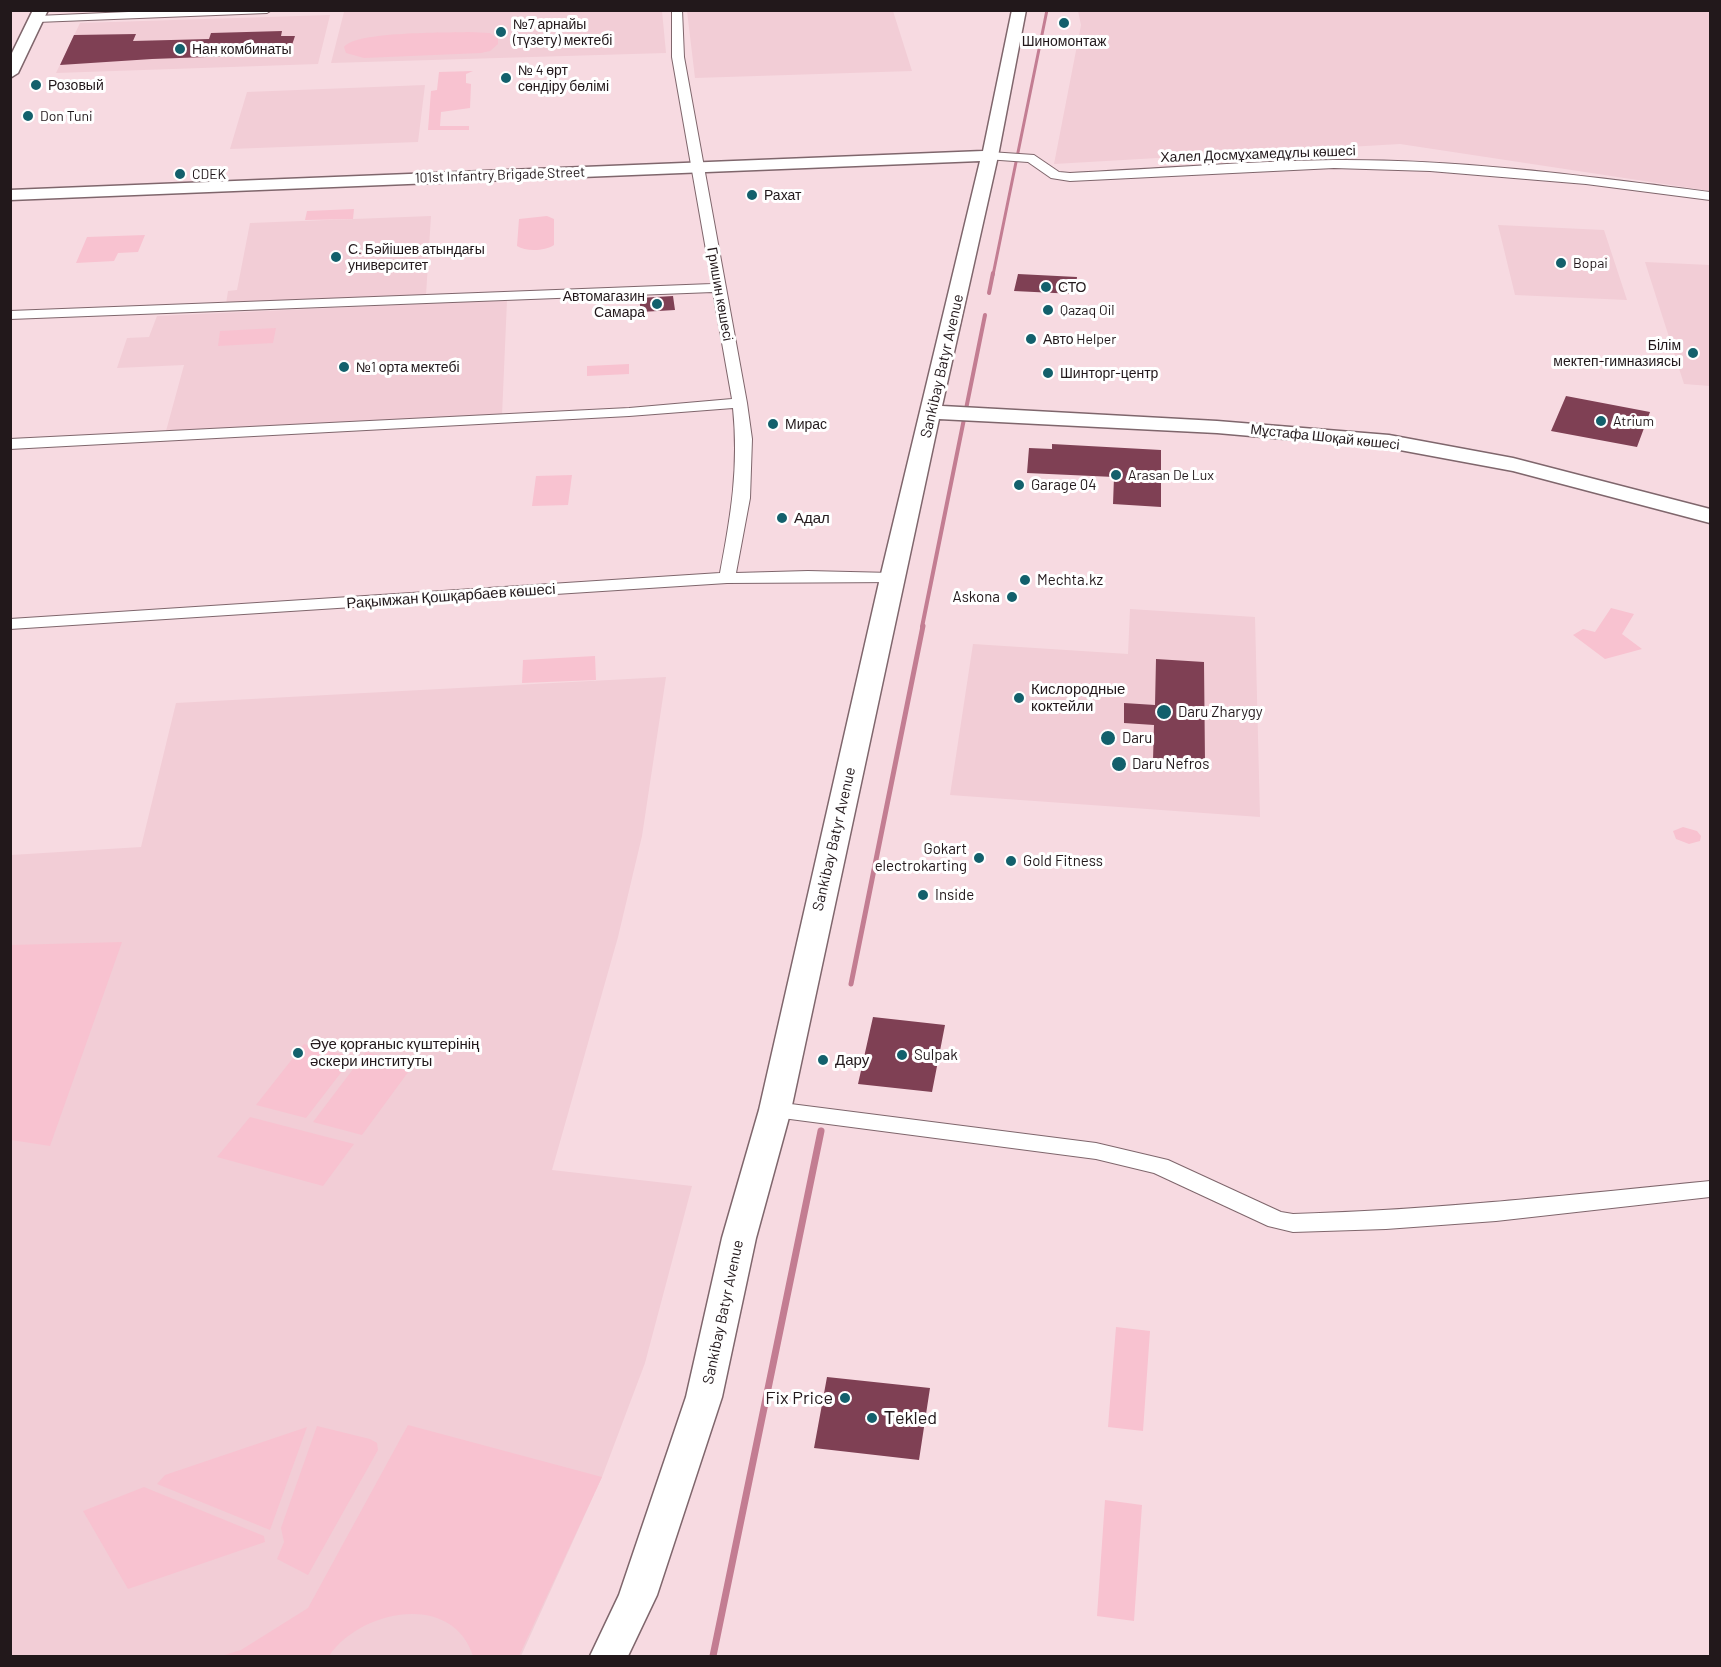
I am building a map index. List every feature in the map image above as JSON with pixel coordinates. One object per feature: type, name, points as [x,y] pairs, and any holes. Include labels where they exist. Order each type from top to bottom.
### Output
[{"type":"main road","name":"Sankibay Batyr Avenue","points":[[609,1656],[638,1595],[704,1397],[739,1238],[775,1110],[892,578],[931,412],[998,156],[1019,10]]},
{"type":"main road","points":[[10,73],[39,15]]},
{"type":"main road","name":"101st Infantry Brigade Street","points":[[10,195],[998,156]]},
{"type":"main road","name":"Мұстафа Шоқай көшесі","points":[[931,412],[1286,431],[1397,443],[1507,463],[1611,488],[1710,516]]},
{"type":"street","points":[[39,15],[267,10]]},
{"type":"street","name":"Гришин көшесі","points":[[677,10],[678,57],[740,403],[744,439],[742,498],[728,578]]},
{"type":"street","name":"Халел Досмұхамедұлы көшесі","points":[[998,156],[1022,157],[1039,162],[1055,175],[1070,177],[1334,164],[1430,167],[1606,182],[1710,196]]},
{"type":"street","points":[[10,315],[719,288]]},
{"type":"street","points":[[10,444],[629,412],[740,403]]},
{"type":"street","name":"Рақымжан Қошқарбаев көшесі","points":[[10,624],[728,578],[808,576],[892,578]]},
{"type":"street","points":[[775,1110],[1096,1151],[1160,1166],[1276,1220],[1293,1223],[1386,1220],[1496,1212],[1710,1189]]},
{"type":"shaded area","name":"№7 арнайы (түзету) мектебі","points":[[382,10],[662,11],[666,53],[331,63],[344,12]]},
{"type":"shaded area","points":[[687,11],[893,11],[912,71],[695,78]]},
{"type":"shaded area","points":[[1078,11],[1710,11],[1710,191],[1400,144],[1054,164],[1081,25]]},
{"type":"shaded area","points":[[330,15],[318,64],[56,73],[80,23]]},
{"type":"shaded area","points":[[490,33],[498,39],[498,44],[490,51],[481,53],[364,58],[346,53],[344,47],[365,38],[383,35]]},
{"type":"shaded area","points":[[473,71],[466,74],[466,83],[471,84],[470,108],[441,112],[440,126],[469,126],[469,130],[428,130],[431,91],[437,90],[439,72]]},
{"type":"shaded area","points":[[425,85],[418,142],[230,149],[247,92]]},
{"type":"shaded area","points":[[354,209],[353,219],[305,220],[307,211]]},
{"type":"shaded area","name":"С. Бәйішев атындағы университет","points":[[431,216],[426,295],[226,304],[228,291],[237,290],[250,223]]},
{"type":"shaded area","points":[[547,216],[554,219],[554,245],[546,249],[535,250],[517,246],[519,219]]},
{"type":"shaded area","name":"Bopai","points":[[1498,225],[1604,230],[1627,300],[1515,295]]},
{"type":"shaded area","points":[[145,235],[138,252],[118,253],[114,261],[76,263],[87,237]]},
{"type":"shaded area","name":"Білім мектеп-гимназиясы","points":[[1645,262],[1710,265],[1710,386],[1684,384]]},
{"type":"shaded area","name":"№1 орта мектебі","points":[[507,300],[502,416],[166,431],[184,365],[117,368],[127,338],[149,337],[157,316]]},
{"type":"shaded area","points":[[276,328],[273,343],[218,346],[220,331]]},
{"type":"shaded area","points":[[629,364],[629,374],[587,376],[587,366]]},
{"type":"shaded area","points":[[572,475],[568,505],[532,506],[536,476]]},
{"type":"shaded area","points":[[1611,608],[1634,614],[1622,634],[1642,649],[1605,659],[1573,635],[1583,629],[1595,632]]},
{"type":"shaded area","name":"Daru","points":[[1130,609],[1255,617],[1260,817],[950,795],[973,644],[1128,654]]},
{"type":"shaded area","points":[[595,656],[596,680],[522,683],[523,660]]},
{"type":"shaded area","name":"Әуе қорғаныс күштерінің әскери институты","points":[[666,677],[642,836],[618,937],[552,1170],[692,1186],[645,1363],[602,1477],[521,1656],[11,1656],[11,855],[141,847],[176,703]]},
{"type":"shaded area","points":[[1683,827],[1697,831],[1701,836],[1700,841],[1689,844],[1676,839],[1673,831]]},
{"type":"shaded area","points":[[122,942],[50,1146],[11,1140],[11,945]]},
{"type":"shaded area","points":[[304,1044],[353,1057],[306,1118],[256,1105]]},
{"type":"shaded area","points":[[366,1052],[414,1064],[362,1135],[313,1122]]},
{"type":"shaded area","points":[[250,1117],[354,1144],[323,1186],[217,1157]]},
{"type":"shaded area","points":[[1116,1327],[1150,1331],[1143,1431],[1108,1427]]},
{"type":"shaded area","points":[[408,1425],[602,1477],[519,1656],[473,1656],[462,1635],[446,1622],[426,1615],[405,1614],[362,1627],[343,1640],[329,1656],[221,1656],[241,1650],[308,1608]]},
{"type":"shaded area","points":[[317,1426],[370,1439],[377,1443],[378,1450],[308,1575],[277,1559],[284,1542],[281,1528]]},
{"type":"shaded area","points":[[307,1427],[270,1530],[157,1484],[165,1475]]},
{"type":"shaded area","points":[[144,1487],[264,1536],[265,1542],[128,1589],[83,1511]]},
{"type":"shaded area","points":[[1105,1500],[1142,1505],[1134,1621],[1097,1616]]},
{"type":"building","name":"Нан комбинаты","points":[[282,31],[281,36],[295,36],[289,54],[60,65],[74,35],[136,34],[133,41],[209,39],[211,33]]},
{"type":"building","name":"СТО","points":[[1018,274],[1077,277],[1075,294],[1014,291]]},
{"type":"building","name":"Автомагазин Самара","points":[[673,296],[675,310],[641,312],[639,298]]},
{"type":"building","name":"Atrium","points":[[1566,396],[1650,412],[1637,447],[1551,431]]},
{"type":"building","name":"Arasan De Lux","points":[[1052,444],[1161,450],[1161,507],[1113,504],[1114,477],[1027,473],[1029,448],[1052,449]]},
{"type":"building","name":"Daru Zharygy","points":[[1156,659],[1204,662],[1205,763],[1153,760],[1154,725],[1124,723],[1124,703],[1155,705]]},
{"type":"building","name":"Sulpak","points":[[873,1017],[945,1025],[932,1092],[858,1084]]},
{"type":"building","name":"Тekled","points":[[827,1377],[930,1388],[919,1460],[814,1448]]},
{"type":"waterway","points":[[993,275],[1047,10]]},
{"type":"waterway","points":[[989,293],[993,273]]},
{"type":"waterway","points":[[922,627],[985,315]]},
{"type":"waterway","points":[[851,984],[923,626]]},
{"type":"waterway","points":[[713,1656],[821,1131]]},
{"type":"place","name":"Шиномонтаж","points":[[1064,23]]},
{"type":"place","name":"№7 арнайы (түзету) мектебі","points":[[501,32]]},
{"type":"place","name":"Нан комбинаты","points":[[180,49]]},
{"type":"place","name":"№ 4 өрт сөндіру бөлімі","points":[[506,78]]},
{"type":"place","name":"Розовый","points":[[36,85]]},
{"type":"place","name":"Don Tuni","points":[[28,116]]},
{"type":"place","name":"CDEK","points":[[180,174]]},
{"type":"place","name":"Рахат","points":[[752,195]]},
{"type":"place","name":"С. Бәйішев атындағы университет","points":[[336,257]]},
{"type":"place","name":"Bopai","points":[[1561,263]]},
{"type":"place","name":"СТО","points":[[1046,287]]},
{"type":"place","name":"Автомагазин Самара","points":[[657,304]]},
{"type":"place","name":"Qazaq Oil","points":[[1048,310]]},
{"type":"place","name":"Авто Helper","points":[[1031,339]]},
{"type":"place","name":"Білім мектеп-гимназиясы","points":[[1693,353]]},
{"type":"place","name":"№1 орта мектебі","points":[[344,367]]},
{"type":"place","name":"Шинторг-центр","points":[[1048,373]]},
{"type":"place","name":"Atrium","points":[[1601,421]]},
{"type":"place","name":"Мирас","points":[[773,424]]},
{"type":"place","name":"Arasan De Lux","points":[[1116,475]]},
{"type":"place","name":"Garage 04","points":[[1019,485]]},
{"type":"place","name":"Адал","points":[[782,518]]},
{"type":"place","name":"Mechta.kz","points":[[1025,580]]},
{"type":"place","name":"Askona","points":[[1012,597]]},
{"type":"place","name":"Кислородные коктейли","points":[[1019,698]]},
{"type":"place","name":"Daru Zharygy","points":[[1164,712]]},
{"type":"place","name":"Daru","points":[[1108,738]]},
{"type":"place","name":"Daru Nefros","points":[[1119,764]]},
{"type":"place","name":"Gokart electrokarting","points":[[979,858]]},
{"type":"place","name":"Gold Fitness","points":[[1011,861]]},
{"type":"place","name":"Inside","points":[[923,895]]},
{"type":"place","name":"Әуе қорғаныс күштерінің әскери институты","points":[[298,1053]]},
{"type":"place","name":"Sulpak","points":[[902,1055]]},
{"type":"place","name":"Дару","points":[[823,1060]]},
{"type":"place","name":"Fix Price","points":[[845,1398]]},
{"type":"place","name":"Тekled","points":[[872,1418]]}]
